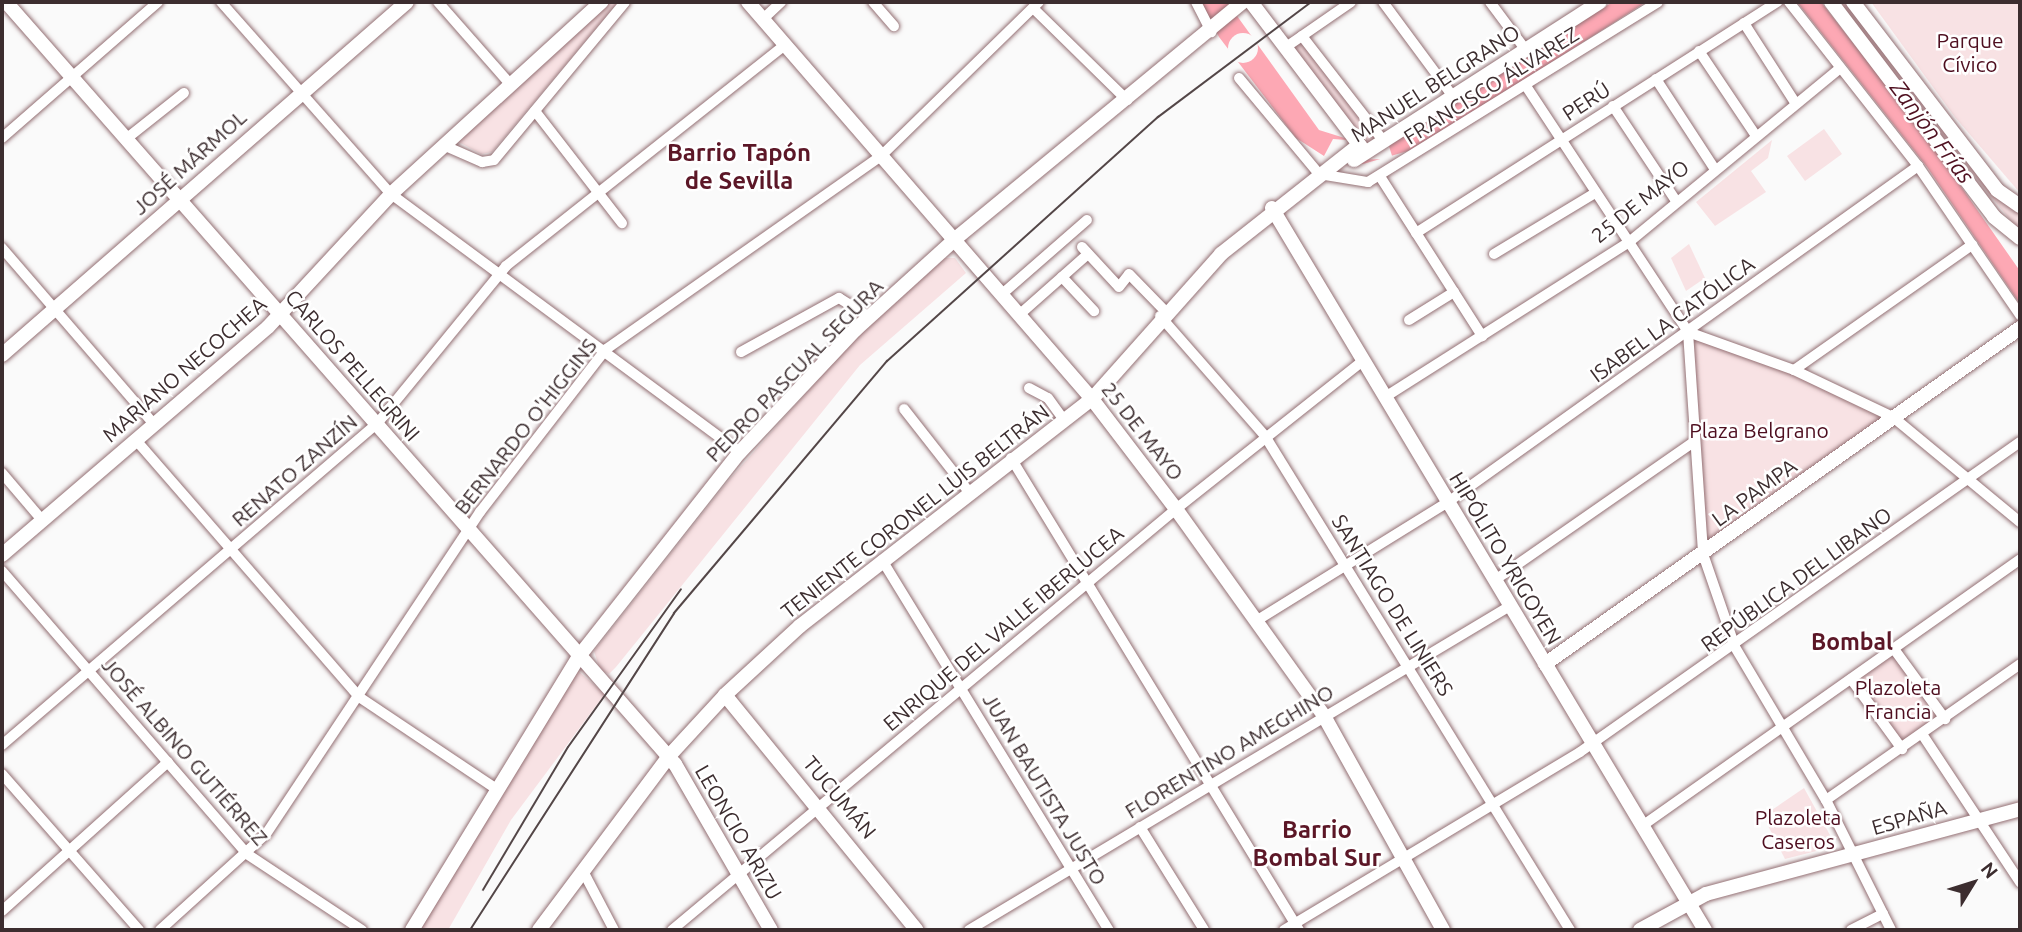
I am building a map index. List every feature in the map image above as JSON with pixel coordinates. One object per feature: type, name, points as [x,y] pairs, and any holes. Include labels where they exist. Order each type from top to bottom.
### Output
[{"type":"street","name":"CARLOS PELLEGRINI","points":[[6,2],[669,756]]},
{"type":"street","points":[[2,138],[158,2]]},
{"type":"street","points":[[221,2],[391,194],[740,452]]},
{"type":"street","name":"JOSÉ MÁRMOL","points":[[2,355],[407,2]]},
{"type":"street","points":[[438,2],[510,84]]},
{"type":"street","name":"MARIANO NECOCHEA","points":[[2,555],[280,314],[391,194],[601,2]]},
{"type":"street","points":[[443,145],[492,161],[625,2]]},
{"type":"street","name":"25 DE MAYO","points":[[748,2],[1092,399],[1176,509],[1324,716],[1443,930]]},
{"type":"street","points":[[763,19],[781,2]]},
{"type":"street","points":[[873,2],[894,26]]},
{"type":"street","points":[[1196,2],[1225,19]]},
{"type":"street","points":[[1251,2],[1362,148]]},
{"type":"street","points":[[1286,47],[1351,2]]},
{"type":"street","points":[[1383,2],[1451,94]]},
{"type":"street","points":[[1490,2],[1525,49]]},
{"type":"street","name":"MANUEL BELGRANO","points":[[1274,212],[1362,148],[1599,2]]},
{"type":"street","name":"FRANCISCO ÁLVAREZ","points":[[1381,178],[1658,2]]},
{"type":"street","name":"PERÚ","points":[[1416,233],[1777,2]]},
{"type":"street","points":[[1789,2],[1918,166],[2020,315]]},
{"type":"street","points":[[1831,2],[1994,217],[2020,238]]},
{"type":"street","points":[[1853,2],[1997,190],[2020,206]]},
{"type":"street","points":[[1036,5],[1127,100]]},
{"type":"street","name":"BERNARDO O'HIGGINS","points":[[160,930],[247,854],[359,697],[469,530],[605,350],[880,157],[1036,5]]},
{"type":"street","name":"PEDRO PASCUAL SEGURA","points":[[412,930],[495,788],[580,655],[740,452],[869,317],[954,240],[1225,19]]},
{"type":"street","points":[[1744,23],[1794,101]]},
{"type":"street","points":[[1301,36],[1381,138]]},
{"type":"street","name":"RENATO ZANZÍN","points":[[2,746],[376,425],[499,273],[785,45]]},
{"type":"street","points":[[1699,51],[1754,133]]},
{"type":"street","name":"25 DE MAYO","points":[[1385,397],[1628,243],[1754,133],[1840,68]]},
{"type":"street","points":[[1238,78],[1324,176],[1355,183],[1381,178],[1482,336]]},
{"type":"street","points":[[1656,79],[1714,168]]},
{"type":"street","points":[[1526,86],[1688,332],[1691,444],[1703,554],[1735,647],[1826,800],[1891,930]]},
{"type":"street","points":[[126,139],[184,93]]},
{"type":"street","points":[[1613,106],[1676,201]]},
{"type":"street","points":[[535,111],[622,223]]},
{"type":"street","name":"MANUEL BELGRANO","points":[[1324,176],[1347,153],[1362,148]]},
{"type":"street","name":"ISABEL LA CATÓLICA","points":[[1256,621],[1448,502],[1918,166]]},
{"type":"street","points":[[1494,254],[1595,192]]},
{"type":"street","name":"TENIENTE CORONEL LUIS BELTRÁN","points":[[539,930],[669,756],[725,695],[882,560],[1092,399],[1162,314],[1274,212]]},
{"type":"street","name":"HIPÓLITO YRIGOYEN","points":[[1274,212],[1705,930]]},
{"type":"street","points":[[1001,295],[1087,220]]},
{"type":"street","points":[[1794,370],[1972,244]]},
{"type":"street","points":[[2,248],[153,423]]},
{"type":"street","name":"SANTIAGO DE LINIERS","points":[[1062,277],[1085,250],[1119,286],[1129,274],[1265,436],[1570,930]]},
{"type":"street","points":[[1019,315],[1062,277],[1094,311]]},
{"type":"street","points":[[1409,320],[1454,292]]},
{"type":"street","points":[[741,352],[839,298],[869,317]]},
{"type":"street","name":"LA PAMPA","points":[[1545,664],[2020,328]]},
{"type":"street","points":[[1688,332],[1794,370],[1893,417],[1971,477],[2020,522]]},
{"type":"street","name":"ENRIQUE DEL VALLE IBERLUCEA","points":[[672,930],[1176,509],[1363,361]]},
{"type":"street","points":[[1029,387],[1048,398],[1064,420]]},
{"type":"street","points":[[904,409],[969,492]]},
{"type":"street","points":[[135,439],[359,697],[495,788]]},
{"type":"street","name":"REPÚBLICA DEL LIBANO","points":[[1284,930],[1297,927],[1403,858],[1593,744],[1735,647],[2020,442]]},
{"type":"street","points":[[1495,580],[1691,444]]},
{"type":"street","points":[[1012,458],[1297,927]]},
{"type":"street","points":[[2,473],[42,520]]},
{"type":"street","points":[[1642,826],[2020,559]]},
{"type":"street","name":"JUAN BAUTISTA JUSTO","points":[[882,560],[1109,930]]},
{"type":"street","name":"JOSÉ ALBINO GUTIÉRREZ","points":[[2,571],[247,854],[362,930]]},
{"type":"street","name":"FLORENTINO AMEGHINO","points":[[969,930],[1510,606]]},
{"type":"street","points":[[1894,649],[1945,719]]},
{"type":"street","points":[[1826,800],[2020,664]]},
{"type":"street","points":[[1851,679],[1902,749]]},
{"type":"street","name":"TUCUMÁN","points":[[725,695],[820,804],[917,930]]},
{"type":"street","points":[[1922,734],[1981,819],[2020,882]]},
{"type":"street","name":"LEONCIO ARIZU","points":[[669,756],[771,930]]},
{"type":"street","points":[[2,911],[167,762]]},
{"type":"street","points":[[2,774],[138,930]]},
{"type":"street","name":"ESPAÑA","points":[[1640,930],[1688,902],[2020,809]]},
{"type":"street","points":[[1140,827],[1204,930]]},
{"type":"street","points":[[583,871],[614,930]]},
{"type":"street","points":[[1851,930],[1883,914]]},
{"type":"green space","points":[[610,2],[618,2],[492,152],[481,154],[457,141]]},
{"type":"green space","points":[[1834,2],[1851,2],[2020,209],[2020,232]]},
{"type":"green space","name":"Parque Cívico","points":[[1871,2],[2020,2],[2020,193],[1954,116]]},
{"type":"green space","points":[[1302,36],[1381,138],[1365,152],[1286,47]]},
{"type":"green space","points":[[1824,129],[1842,154],[1805,181],[1787,156]]},
{"type":"green space","points":[[1772,140],[1768,158],[1751,171],[1766,192],[1715,226],[1696,202]]},
{"type":"green space","points":[[1689,244],[1705,278],[1686,291],[1671,258]]},
{"type":"green space","points":[[941,258],[955,258],[966,273],[860,365],[616,667],[609,674],[600,670],[594,651],[728,481],[853,340]]},
{"type":"green space","name":"Plaza Belgrano","points":[[1690,336],[1793,372],[1889,418],[1705,550]]},
{"type":"green space","name":"Plazoleta Francia","points":[[1894,649],[1945,719],[1902,749],[1851,679]]},
{"type":"green space","points":[[578,671],[605,694],[511,820],[448,930],[419,930]]},
{"type":"green space","name":"Plazoleta Caseros","points":[[1804,788],[1836,846],[1785,859],[1763,816]]},
{"type":"shaded area","points":[[1201,2],[1227,2],[1319,130],[1367,145],[1613,2],[1646,2],[1415,149],[1363,164],[1324,156],[1296,138],[1219,37]]},
{"type":"shaded area","points":[[1797,2],[1821,2],[1927,138],[2020,271],[2020,304],[1927,167]]},
{"type":"pier","points":[[1243,33],[1254,37],[1258,48],[1254,59],[1243,63],[1232,59],[1228,48],[1232,37]]},
{"type":"pier","points":[[1333,139],[1388,143],[1393,159],[1333,160],[1324,156]]},
{"type":"tram line","points":[[470,930],[674,613],[887,361],[1158,117],[1311,2]]},
{"type":"tram line","points":[[483,890],[568,747],[681,589]]},
{"type":"district","name":"Barrio Tapón de Sevilla","points":[[739,167]]},
{"type":"district","name":"Bombal","points":[[1852,642]]},
{"type":"district","name":"Barrio Bombal Sur","points":[[1317,844]]},
{"type":"water label","name":"Zanjón Frías","points":[[1932,132]]}]
